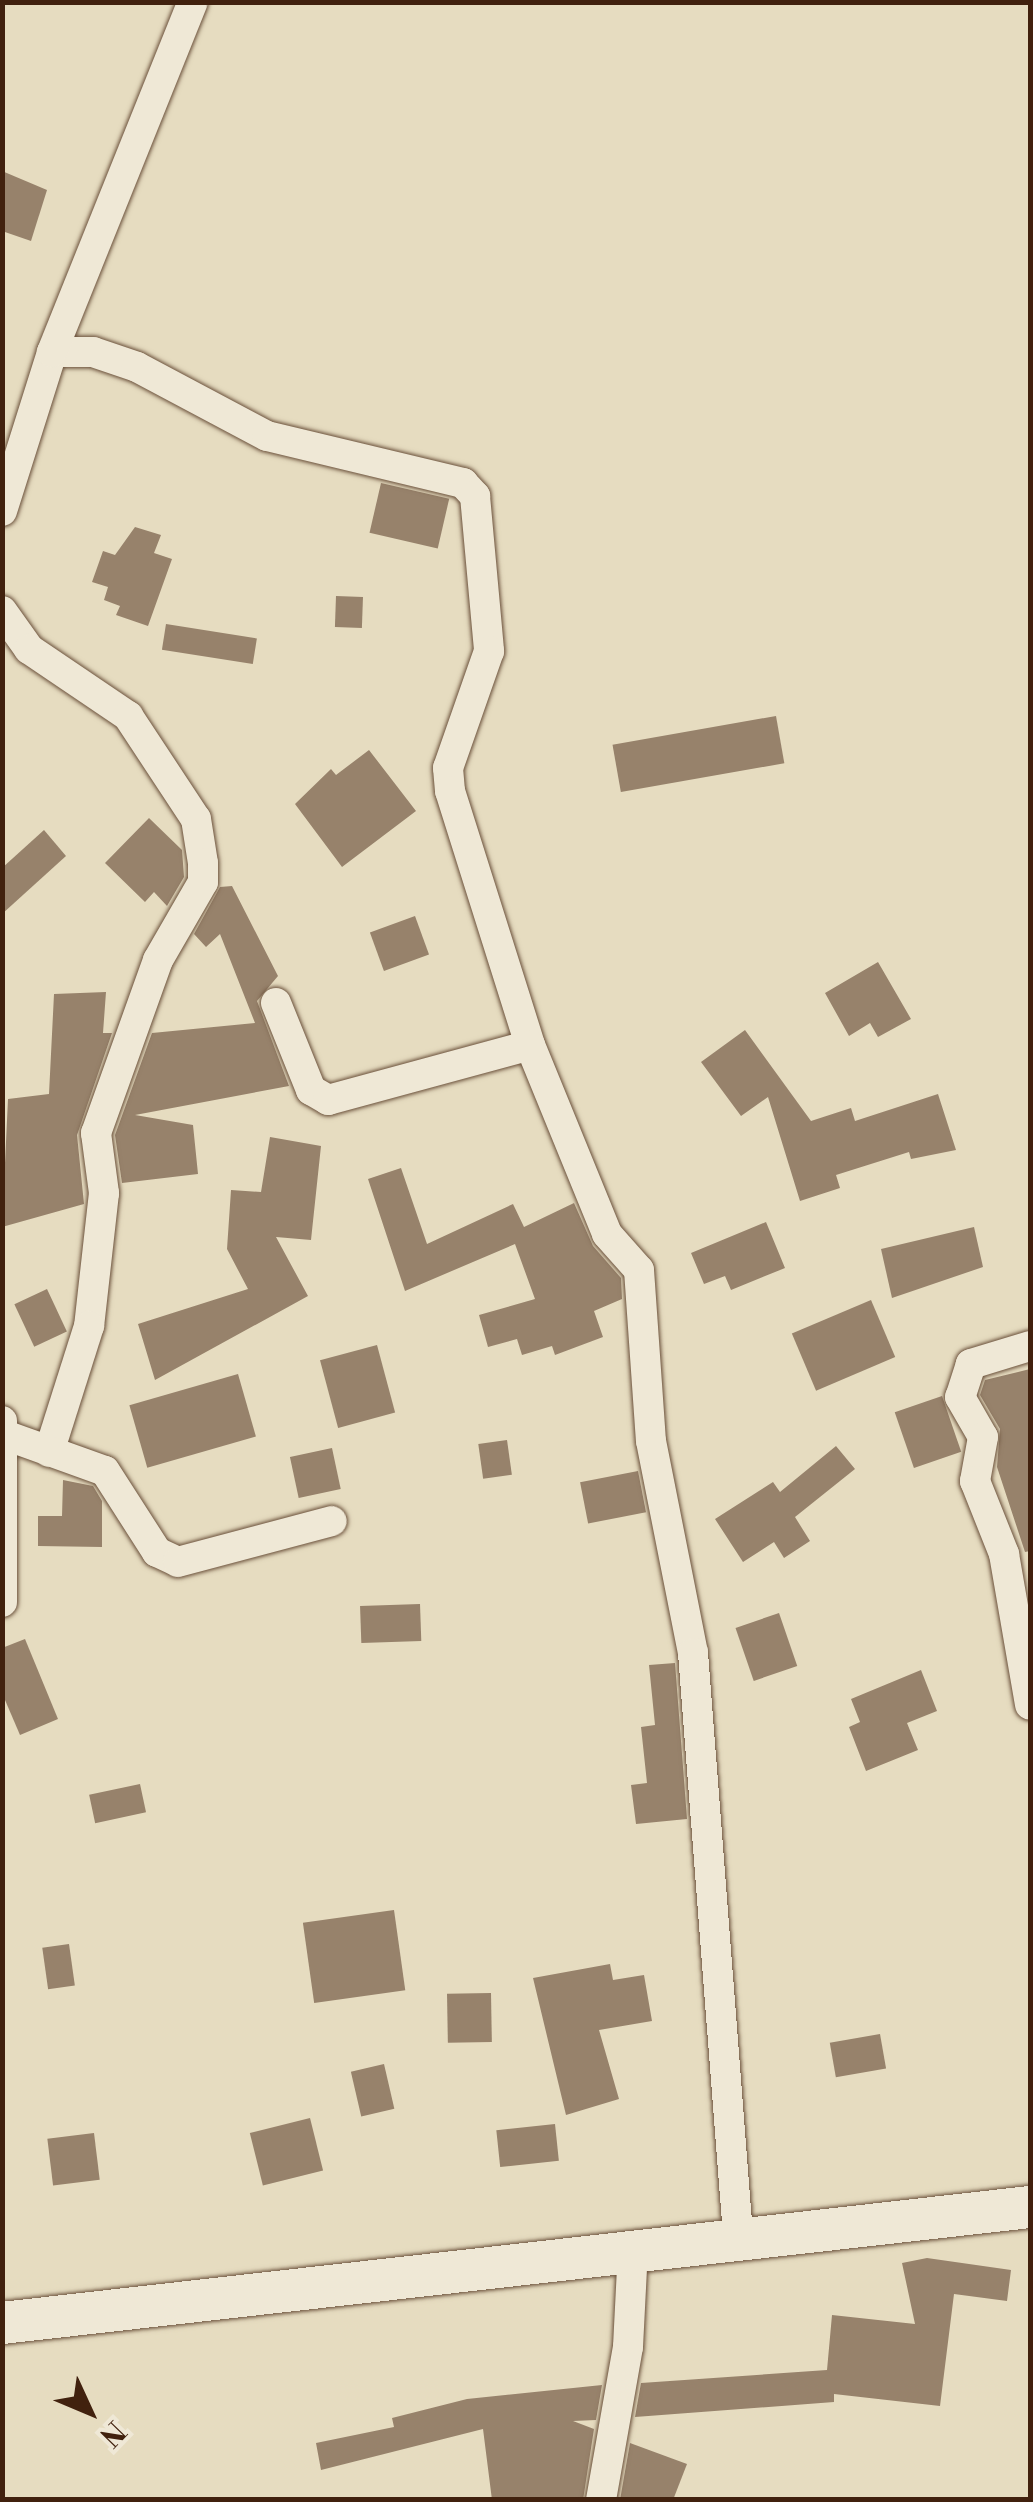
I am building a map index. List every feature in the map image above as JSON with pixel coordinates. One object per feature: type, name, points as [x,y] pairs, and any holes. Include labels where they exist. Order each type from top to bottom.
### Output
[{"type":"main road","points":[[2,2323],[738,2235],[1030,2207]]},
{"type":"street","points":[[2,511],[52,352],[193,2]]},
{"type":"street","points":[[52,352],[122,362],[267,436],[463,483],[475,496],[489,651],[448,768],[450,792],[530,1045],[607,1234],[640,1270],[650,1441],[693,1653],[738,2235]]},
{"type":"street","points":[[2,611],[29,648],[128,716],[196,819],[202,864],[203,882],[158,960],[96,1133],[104,1193],[89,1326],[49,1452]]},
{"type":"street","points":[[276,1003],[311,1090],[328,1100],[530,1045]]},
{"type":"street","points":[[1030,1346],[971,1364],[960,1396],[982,1437],[974,1481],[1004,1554],[1030,1705]]},
{"type":"street","points":[[2,1602],[3,1430],[49,1452],[104,1471],[157,1552],[178,1562],[332,1521]]},
{"type":"street","points":[[601,2500],[628,2347],[633,2249]]},
{"type":"building","points":[[2,171],[47,190],[31,241],[2,231]]},
{"type":"building","points":[[381,483],[449,499],[438,548],[370,533]]},
{"type":"building","points":[[135,527],[161,535],[154,553],[172,559],[148,626],[116,615],[120,606],[104,600],[108,587],[92,582],[103,551],[115,555]]},
{"type":"building","points":[[336,596],[363,597],[362,628],[335,627]]},
{"type":"building","points":[[166,624],[257,638],[253,664],[162,650]]},
{"type":"building","points":[[776,716],[784,763],[621,792],[613,745]]},
{"type":"building","points":[[369,750],[416,811],[342,867],[295,804],[331,769],[336,775]]},
{"type":"building","points":[[149,818],[182,850],[184,877],[167,906],[154,892],[145,902],[105,863]]},
{"type":"building","points":[[44,830],[66,856],[2,914],[2,868]]},
{"type":"building","points":[[232,886],[278,976],[257,1001],[289,1086],[135,1115],[193,1125],[198,1174],[122,1183],[115,1135],[152,1033],[255,1023],[220,934],[206,947],[194,934],[220,887]]},
{"type":"building","points":[[415,916],[429,955],[384,971],[370,932]]},
{"type":"building","points":[[878,962],[911,1019],[878,1037],[870,1023],[849,1036],[825,993]]},
{"type":"building","points":[[106,992],[103,1033],[112,1033],[77,1135],[84,1204],[2,1227],[8,1099],[49,1094],[54,994]]},
{"type":"building","points":[[745,1030],[811,1121],[851,1108],[855,1121],[938,1094],[956,1150],[911,1159],[909,1152],[836,1175],[840,1188],[800,1201],[768,1097],[741,1116],[701,1062]]},
{"type":"building","points":[[270,1137],[321,1146],[311,1240],[276,1237],[308,1296],[155,1380],[138,1324],[248,1289],[227,1249],[231,1190],[261,1192]]},
{"type":"building","points":[[401,1168],[427,1244],[513,1204],[524,1227],[574,1203],[593,1246],[621,1278],[622,1299],[594,1311],[603,1337],[555,1355],[552,1346],[522,1355],[517,1339],[488,1347],[479,1315],[535,1299],[515,1244],[405,1291],[368,1179]]},
{"type":"building","points":[[766,1222],[785,1268],[731,1290],[725,1276],[704,1284],[691,1253]]},
{"type":"building","points":[[974,1227],[983,1267],[892,1298],[881,1249]]},
{"type":"building","points":[[47,1289],[67,1332],[34,1347],[14,1304]]},
{"type":"building","points":[[871,1300],[895,1357],[816,1391],[792,1334]]},
{"type":"building","points":[[377,1345],[395,1413],[338,1428],[320,1360]]},
{"type":"building","points":[[1030,1369],[1030,1551],[1025,1552],[997,1467],[1000,1429],[980,1395],[985,1380]]},
{"type":"building","points":[[238,1374],[256,1436],[147,1468],[129,1405]]},
{"type":"building","points":[[942,1396],[961,1452],[914,1468],[895,1412]]},
{"type":"building","points":[[507,1440],[512,1475],[483,1479],[478,1444]]},
{"type":"building","points":[[836,1446],[855,1469],[795,1517],[810,1541],[784,1558],[774,1542],[743,1562],[715,1519],[773,1482],[780,1492]]},
{"type":"building","points":[[332,1448],[341,1489],[299,1498],[290,1457]]},
{"type":"building","points":[[638,1471],[646,1512],[588,1523],[580,1482]]},
{"type":"building","points":[[63,1480],[93,1486],[102,1501],[102,1547],[38,1546],[38,1516],[62,1516]]},
{"type":"building","points":[[420,1604],[421,1641],[361,1643],[360,1606]]},
{"type":"building","points":[[779,1613],[797,1666],[754,1681],[736,1628]]},
{"type":"building","points":[[25,1639],[58,1719],[20,1735],[2,1693],[2,1648]]},
{"type":"building","points":[[675,1663],[687,1819],[636,1824],[631,1785],[647,1783],[641,1727],[655,1725],[649,1665]]},
{"type":"building","points":[[921,1670],[937,1711],[907,1723],[918,1750],[866,1771],[849,1727],[860,1722],[851,1699]]},
{"type":"building","points":[[140,1784],[146,1812],[95,1823],[89,1795]]},
{"type":"building","points":[[394,1910],[405,1990],[314,2003],[303,1923]]},
{"type":"building","points":[[69,1944],[75,1986],[48,1989],[42,1948]]},
{"type":"building","points":[[610,1964],[613,1980],[644,1975],[652,2021],[599,2030],[619,2099],[566,2115],[533,1978]]},
{"type":"building","points":[[491,1993],[492,2042],[448,2043],[447,1994]]},
{"type":"building","points":[[880,2034],[886,2068],[836,2077],[830,2043]]},
{"type":"building","points":[[384,2064],[394,2109],[361,2116],[351,2072]]},
{"type":"building","points":[[310,2118],[323,2170],[263,2185],[250,2133]]},
{"type":"building","points":[[555,2124],[559,2161],[500,2167],[496,2130]]},
{"type":"building","points":[[94,2133],[100,2180],[53,2185],[47,2139]]},
{"type":"building","points":[[927,2258],[1011,2270],[1007,2301],[954,2294],[940,2406],[834,2394],[834,2402],[635,2417],[641,2383],[827,2370],[832,2315],[915,2324],[902,2263]]},
{"type":"building","points":[[602,2385],[596,2420],[573,2421],[594,2429],[583,2500],[492,2500],[483,2429],[321,2470],[316,2443],[394,2427],[392,2418],[467,2399]]},
{"type":"building","points":[[630,2443],[687,2464],[673,2500],[620,2500]]}]
